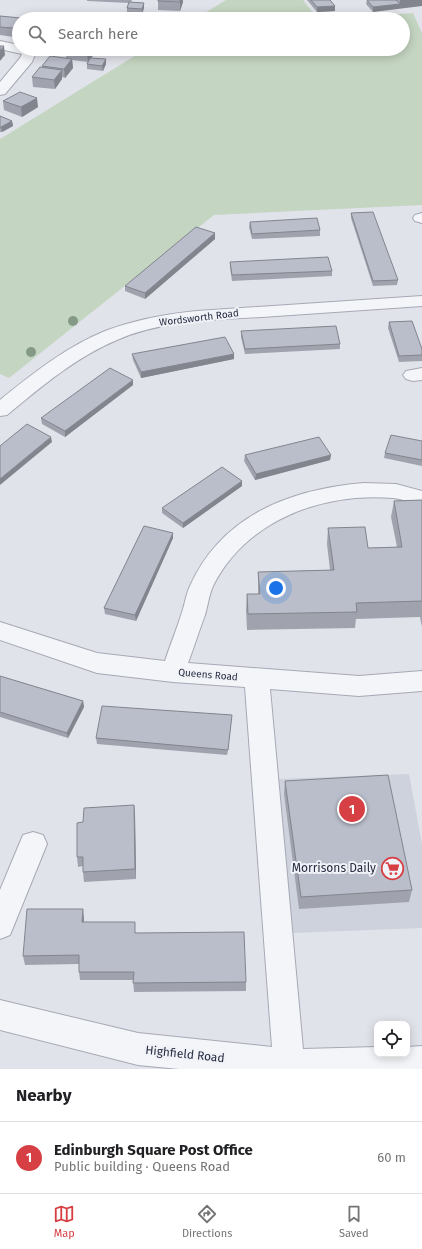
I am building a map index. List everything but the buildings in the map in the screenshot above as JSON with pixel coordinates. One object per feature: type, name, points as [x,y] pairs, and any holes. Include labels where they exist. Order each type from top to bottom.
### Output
[{"type":"street","points":[[0,45],[12,48]]},
{"type":"street","points":[[0,91],[22,66],[22,56]]},
{"type":"street","name":"Wordsworth Road","points":[[0,410],[9,391],[98,342],[122,332],[152,323],[185,317],[422,301]]},
{"type":"street","points":[[173,672],[203,585],[226,548],[248,528],[276,511],[314,497],[360,490],[393,491],[422,498]]},
{"type":"street","name":"Queens Road","points":[[0,631],[97,663],[173,672],[359,686],[422,681]]},
{"type":"street","points":[[257,679],[289,1065]]},
{"type":"street","points":[[0,925],[33,844]]},
{"type":"street","name":"Highfield Road","points":[[0,1015],[138,1049],[289,1065],[422,1062]]},
{"type":"shaded area","points":[[409,774],[422,844],[422,928],[293,933],[278,779]]},
{"type":"green space","points":[[226,0],[303,0],[312,12],[206,12]]},
{"type":"green space","points":[[410,13],[413,13],[422,33],[422,205],[214,215],[9,378],[0,374],[0,139],[135,56],[410,56]]},
{"type":"place","name":"Edinburgh Square Post Office","points":[[352,809]]},
{"type":"place","name":"Morrisons Daily","points":[[392,868]]}]
